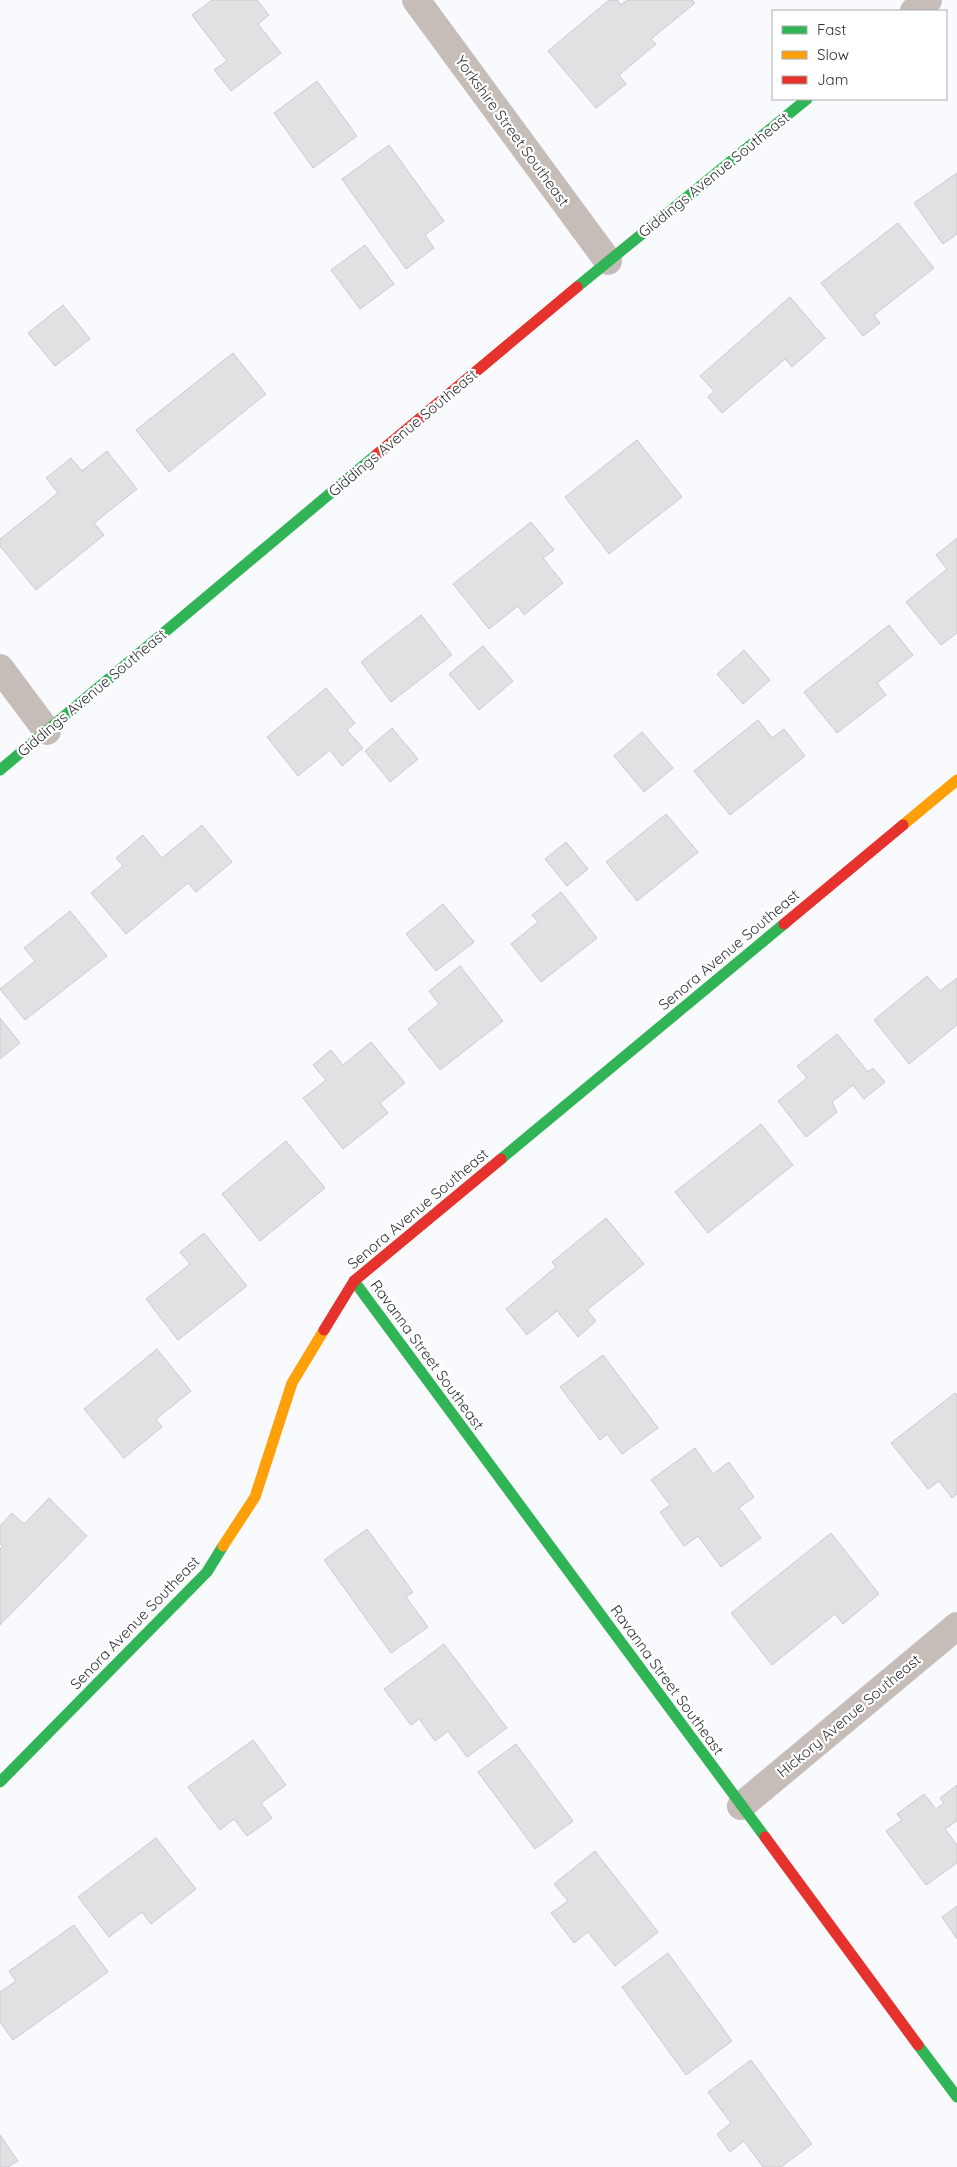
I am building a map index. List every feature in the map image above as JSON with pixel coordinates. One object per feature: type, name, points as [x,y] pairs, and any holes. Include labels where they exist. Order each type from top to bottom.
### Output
[{"type":"street","name":"Yorkshire Street Southeast","points":[[416,0],[608,262]]},
{"type":"street","points":[[915,10],[928,0]]},
{"type":"street","name":"Giddings Avenue Southeast","points":[[0,770],[608,262],[806,100]]},
{"type":"street","points":[[0,668],[47,731]]},
{"type":"street","name":"Senora Avenue Southeast","points":[[0,1782],[207,1572],[255,1497],[292,1383],[354,1281],[957,780]]},
{"type":"street","name":"Ravanna Street Southeast","points":[[354,1281],[957,2097]]},
{"type":"street","name":"Hickory Avenue Southeast","points":[[741,1806],[957,1626]]},
{"type":"building","points":[[212,0],[257,0],[269,15],[258,24],[281,53],[231,91],[214,70],[227,61],[192,15]]},
{"type":"building","points":[[609,0],[617,0],[621,5],[627,0],[692,0],[695,3],[651,39],[656,44],[619,75],[626,84],[596,108],[548,51]]},
{"type":"building","points":[[317,81],[357,136],[313,168],[274,113]]},
{"type":"building","points":[[389,145],[444,221],[425,235],[434,248],[406,269],[342,179]]},
{"type":"building","points":[[957,173],[957,234],[943,244],[914,203]]},
{"type":"building","points":[[898,223],[934,268],[874,315],[880,323],[863,336],[821,283]]},
{"type":"building","points":[[365,245],[394,284],[360,309],[331,270]]},
{"type":"building","points":[[790,297],[825,338],[792,367],[785,359],[722,413],[708,397],[714,391],[700,376]]},
{"type":"building","points":[[63,305],[90,339],[55,366],[28,333]]},
{"type":"building","points":[[233,353],[266,394],[169,472],[136,430]]},
{"type":"building","points":[[637,440],[682,497],[609,554],[565,497]]},
{"type":"building","points":[[107,451],[137,489],[94,523],[104,535],[36,590],[0,546],[0,539],[58,493],[46,478],[71,458],[82,471]]},
{"type":"building","points":[[531,522],[554,550],[543,558],[563,583],[524,615],[518,606],[489,629],[453,584]]},
{"type":"building","points":[[957,538],[957,633],[941,645],[906,602],[947,569],[936,555]]},
{"type":"building","points":[[421,615],[452,655],[391,702],[361,662]]},
{"type":"building","points":[[889,625],[913,655],[877,683],[886,695],[837,733],[804,692]]},
{"type":"building","points":[[483,646],[513,681],[479,710],[449,674]]},
{"type":"building","points":[[744,650],[770,680],[743,704],[717,674]]},
{"type":"building","points":[[326,688],[355,723],[347,730],[363,748],[342,766],[330,750],[298,776],[267,737]]},
{"type":"building","points":[[758,720],[772,738],[784,729],[805,756],[730,815],[694,771]]},
{"type":"building","points":[[392,728],[418,759],[390,782],[365,751]]},
{"type":"building","points":[[642,732],[673,768],[644,792],[614,756]]},
{"type":"building","points":[[666,814],[698,852],[637,901],[606,862]]},
{"type":"building","points":[[202,825],[232,862],[196,892],[188,883],[126,934],[91,893],[123,866],[116,858],[143,835],[162,858]]},
{"type":"building","points":[[566,842],[588,869],[567,886],[545,859]]},
{"type":"building","points":[[561,892],[597,938],[541,982],[511,944],[538,922],[532,915]]},
{"type":"building","points":[[443,904],[474,942],[436,971],[406,934]]},
{"type":"building","points":[[70,911],[107,956],[25,1020],[0,989],[35,961],[24,948]]},
{"type":"building","points":[[460,966],[503,1021],[440,1070],[408,1029],[439,1004],[429,991]]},
{"type":"building","points":[[927,976],[940,991],[957,978],[957,1025],[909,1064],[874,1020]]},
{"type":"building","points":[[0,1018],[20,1043],[0,1059]]},
{"type":"building","points":[[837,1034],[868,1072],[873,1068],[885,1082],[864,1099],[853,1085],[832,1102],[837,1112],[806,1137],[778,1101],[807,1078],[797,1066]]},
{"type":"building","points":[[371,1042],[405,1083],[380,1103],[388,1113],[343,1149],[303,1098],[326,1080],[313,1065],[331,1050],[343,1065]]},
{"type":"building","points":[[761,1124],[793,1165],[708,1233],[675,1192]]},
{"type":"building","points":[[286,1141],[325,1188],[260,1241],[222,1194]]},
{"type":"building","points":[[606,1218],[644,1264],[587,1310],[596,1321],[578,1337],[557,1311],[527,1335],[506,1309],[556,1267],[552,1262]]},
{"type":"building","points":[[204,1233],[247,1286],[178,1340],[146,1299],[190,1264],[180,1252]]},
{"type":"building","points":[[157,1349],[191,1391],[156,1419],[162,1427],[124,1458],[84,1409]]},
{"type":"building","points":[[603,1355],[658,1428],[622,1454],[607,1434],[600,1440],[560,1387]]},
{"type":"building","points":[[955,1393],[957,1395],[957,1494],[952,1498],[939,1481],[928,1489],[891,1443]]},
{"type":"building","points":[[695,1448],[713,1474],[729,1462],[754,1497],[739,1508],[761,1538],[721,1567],[698,1536],[684,1546],[660,1512],[670,1505],[651,1480]]},
{"type":"building","points":[[49,1498],[87,1536],[0,1625],[0,1549],[3,1546],[0,1544],[0,1526],[12,1513],[24,1524]]},
{"type":"building","points":[[367,1529],[413,1592],[406,1597],[428,1627],[391,1653],[324,1560]]},
{"type":"building","points":[[831,1533],[879,1594],[843,1624],[835,1614],[772,1665],[731,1613]]},
{"type":"building","points":[[444,1644],[507,1728],[467,1757],[448,1731],[435,1741],[419,1719],[411,1725],[384,1689]]},
{"type":"building","points":[[253,1740],[286,1785],[261,1803],[272,1818],[247,1836],[234,1819],[220,1830],[188,1787]]},
{"type":"building","points":[[516,1744],[573,1821],[535,1849],[478,1772]]},
{"type":"building","points":[[957,1785],[957,1821],[945,1829],[957,1845],[957,1863],[926,1885],[886,1831],[902,1820],[897,1814],[924,1794],[936,1809],[944,1803],[940,1798]]},
{"type":"building","points":[[156,1838],[196,1889],[151,1924],[142,1912],[109,1937],[78,1897]]},
{"type":"building","points":[[595,1851],[658,1932],[615,1966],[588,1932],[574,1943],[551,1913],[568,1901],[554,1884]]},
{"type":"building","points":[[957,1906],[957,1939],[942,1917]]},
{"type":"building","points":[[74,1925],[108,1972],[13,2040],[0,2022],[0,1992],[16,1981],[9,1971]]},
{"type":"building","points":[[668,1953],[732,2041],[686,2075],[622,1987]]},
{"type":"building","points":[[751,2060],[812,2144],[781,2167],[763,2167],[744,2141],[730,2152],[717,2134],[731,2123],[708,2092]]},
{"type":"building","points":[[0,2135],[18,2161],[8,2167],[0,2167]]},
{"type":"traffic: fast","points":[[577,287],[806,100]]},
{"type":"traffic: fast","points":[[0,770],[376,455]]},
{"type":"traffic: fast","points":[[501,1159],[784,924]]},
{"type":"traffic: fast","points":[[354,1281],[765,1837]]},
{"type":"traffic: fast","points":[[0,1782],[207,1572],[223,1546]]},
{"type":"traffic: fast","points":[[918,2045],[957,2097]]},
{"type":"traffic: slow","points":[[903,825],[957,780]]},
{"type":"traffic: slow","points":[[223,1546],[255,1497],[292,1383],[324,1330]]},
{"type":"traffic: jam","points":[[376,455],[577,287]]},
{"type":"traffic: jam","points":[[784,924],[903,825]]},
{"type":"traffic: jam","points":[[324,1330],[354,1281],[501,1159]]},
{"type":"traffic: jam","points":[[765,1837],[918,2045]]}]
